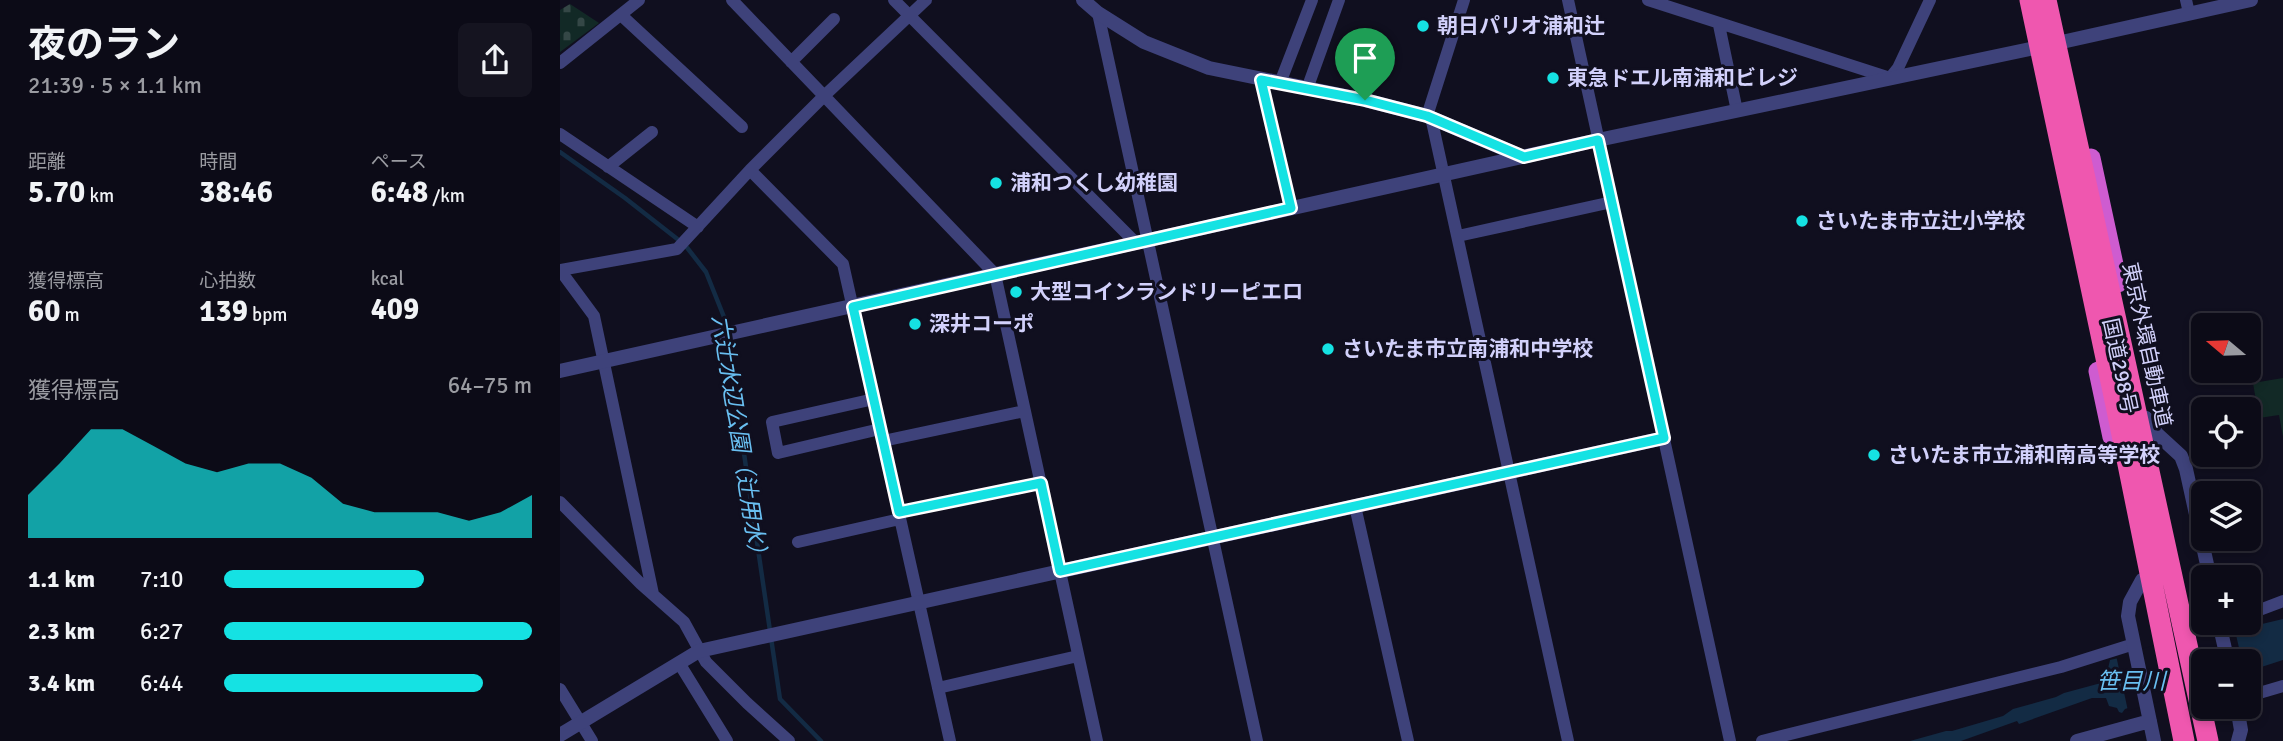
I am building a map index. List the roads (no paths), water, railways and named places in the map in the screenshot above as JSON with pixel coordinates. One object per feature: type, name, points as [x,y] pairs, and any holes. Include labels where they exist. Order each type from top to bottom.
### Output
[{"type":"highway","name":"国道298号","points":[[2019,0],[2175,741]]},
{"type":"highway","name":"東京外環自動車道","points":[[2030,0],[2184,741]]},
{"type":"highway","name":"東京外環自動車道","points":[[2046,0],[2208,741]]},
{"type":"highway","name":"国道298号","points":[[2056,0],[2195,649]]},
{"type":"highway","points":[[2211,719],[2216,741]]},
{"type":"street","points":[[560,63],[639,0]]},
{"type":"street","points":[[732,0],[995,274],[1097,741]]},
{"type":"street","points":[[894,0],[1141,241]]},
{"type":"street","points":[[653,594],[594,316],[560,270],[677,248],[824,96],[926,0]]},
{"type":"street","points":[[1083,0],[1098,13],[1144,42],[1172,55],[1209,68],[1429,116],[1524,157]]},
{"type":"street","points":[[1280,83],[1311,0]]},
{"type":"street","points":[[1307,89],[1339,0]]},
{"type":"street","points":[[1464,0],[1429,116],[1445,175],[1568,741]]},
{"type":"street","points":[[1568,0],[1730,741]]},
{"type":"street","points":[[1648,0],[1890,78]]},
{"type":"street","points":[[1890,78],[1898,68],[1930,0]]},
{"type":"street","points":[[560,371],[1598,140],[2030,49],[2188,7],[2251,0]]},
{"type":"street","points":[[1098,13],[1141,241],[1212,537],[1257,741]]},
{"type":"street","points":[[621,15],[742,127]]},
{"type":"street","points":[[791,62],[834,19]]},
{"type":"street","points":[[1719,25],[1737,111]]},
{"type":"street","points":[[1261,80],[1291,208]]},
{"type":"street","points":[[608,167],[652,132]]},
{"type":"street","points":[[560,135],[698,226]]},
{"type":"street","points":[[750,170],[843,264],[950,741]]},
{"type":"street","points":[[1458,236],[1612,202]]},
{"type":"street","points":[[874,399],[772,422],[778,453],[1025,411]]},
{"type":"street","points":[[2146,418],[2157,434],[2181,456],[2207,565]]},
{"type":"street","points":[[560,735],[699,651],[1664,438]]},
{"type":"street","points":[[798,542],[1041,483]]},
{"type":"street","points":[[560,502],[684,622],[706,662],[747,704],[789,741]]},
{"type":"street","points":[[1355,506],[1408,741]]},
{"type":"street","points":[[2142,580],[2130,603],[2128,616],[2154,741]]},
{"type":"street","points":[[2261,609],[2283,601]]},
{"type":"street","points":[[1762,741],[2061,667],[2134,646]]},
{"type":"street","points":[[938,688],[1079,656]]},
{"type":"street","points":[[679,663],[727,741]]},
{"type":"street","points":[[2261,692],[2283,686]]},
{"type":"street","points":[[560,689],[592,741]]},
{"type":"street","points":[[2077,741],[2114,736],[2148,715]]},
{"type":"street","points":[[2238,741],[2241,730],[2239,719]]},
{"type":"water","name":"笹目川","points":[[2283,619],[2283,660],[2261,667],[2261,649],[2191,649],[2191,689],[2125,709],[2122,713],[2109,706],[2106,698],[2092,698],[1961,741],[1910,741],[2003,716],[2013,709],[2101,683],[2106,677],[2110,660],[2215,635],[2261,635],[2261,624]]},
{"type":"waterway","name":"六辻水辺公園（辻用水）","points":[[560,152],[685,245],[706,272],[724,317],[780,699],[821,741]]},
{"type":"place","name":"朝日パリオ浦和辻","points":[[1423,26]]},
{"type":"place","name":"東急ドエル南浦和ビレジ","points":[[1553,78]]},
{"type":"place","name":"浦和つくし幼稚園","points":[[996,183]]},
{"type":"place","name":"さいたま市立辻小学校","points":[[1802,221]]},
{"type":"place","name":"大型コインランドリーピエロ","points":[[1016,292]]},
{"type":"place","name":"深井コーポ","points":[[915,324]]},
{"type":"place","name":"さいたま市立南浦和中学校","points":[[1328,349]]},
{"type":"place","name":"さいたま市立浦和南高等学校","points":[[1874,455]]}]
